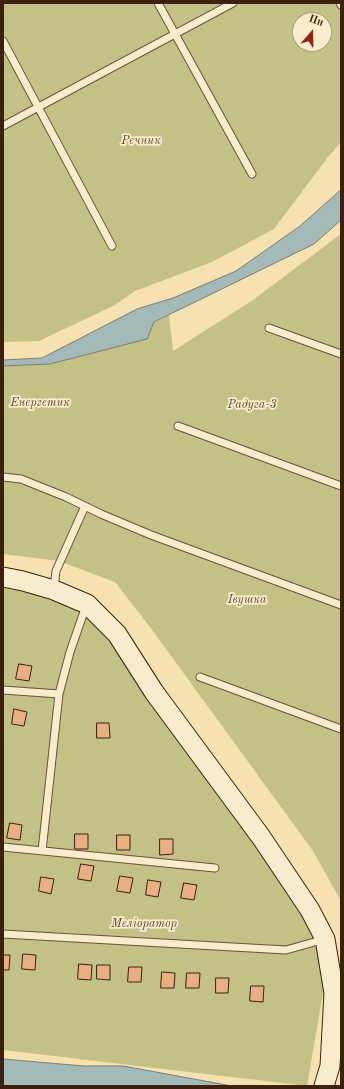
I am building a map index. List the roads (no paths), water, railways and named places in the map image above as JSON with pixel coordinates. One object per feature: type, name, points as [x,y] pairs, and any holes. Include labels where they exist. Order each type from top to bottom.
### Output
[{"type":"street","points":[[3,577],[54,590],[87,604],[117,634],[154,692],[265,843],[310,910],[325,939],[334,993],[330,1066],[324,1086]]},
{"type":"lane","points":[[158,3],[252,174]]},
{"type":"lane","points":[[3,126],[233,3]]},
{"type":"lane","points":[[3,41],[112,246]]},
{"type":"lane","points":[[269,328],[341,354]]},
{"type":"lane","points":[[178,426],[341,486]]},
{"type":"lane","points":[[3,477],[21,479],[66,497],[151,535],[341,605]]},
{"type":"lane","points":[[54,590],[56,571],[85,506]]},
{"type":"lane","points":[[42,851],[59,694],[70,652],[87,604]]},
{"type":"lane","points":[[200,677],[341,729]]},
{"type":"lane","points":[[3,690],[59,694]]},
{"type":"lane","points":[[3,847],[215,868]]},
{"type":"lane","points":[[3,934],[286,950],[325,939]]},
{"type":"water","points":[[341,190],[341,220],[314,244],[154,322],[147,339],[50,364],[3,366],[3,360],[42,358],[137,309],[173,298],[236,271],[300,226]]},
{"type":"water","points":[[3,1059],[84,1066],[123,1066],[232,1086],[3,1086]]},
{"type":"park label","name":"Речник","points":[[141,141]]},
{"type":"park label","name":"Енергетик","points":[[40,403]]},
{"type":"park label","name":"Радуга-3","points":[[252,405]]},
{"type":"park label","name":"Івушка","points":[[247,600]]},
{"type":"park label","name":"Меліоратор","points":[[144,924]]}]
